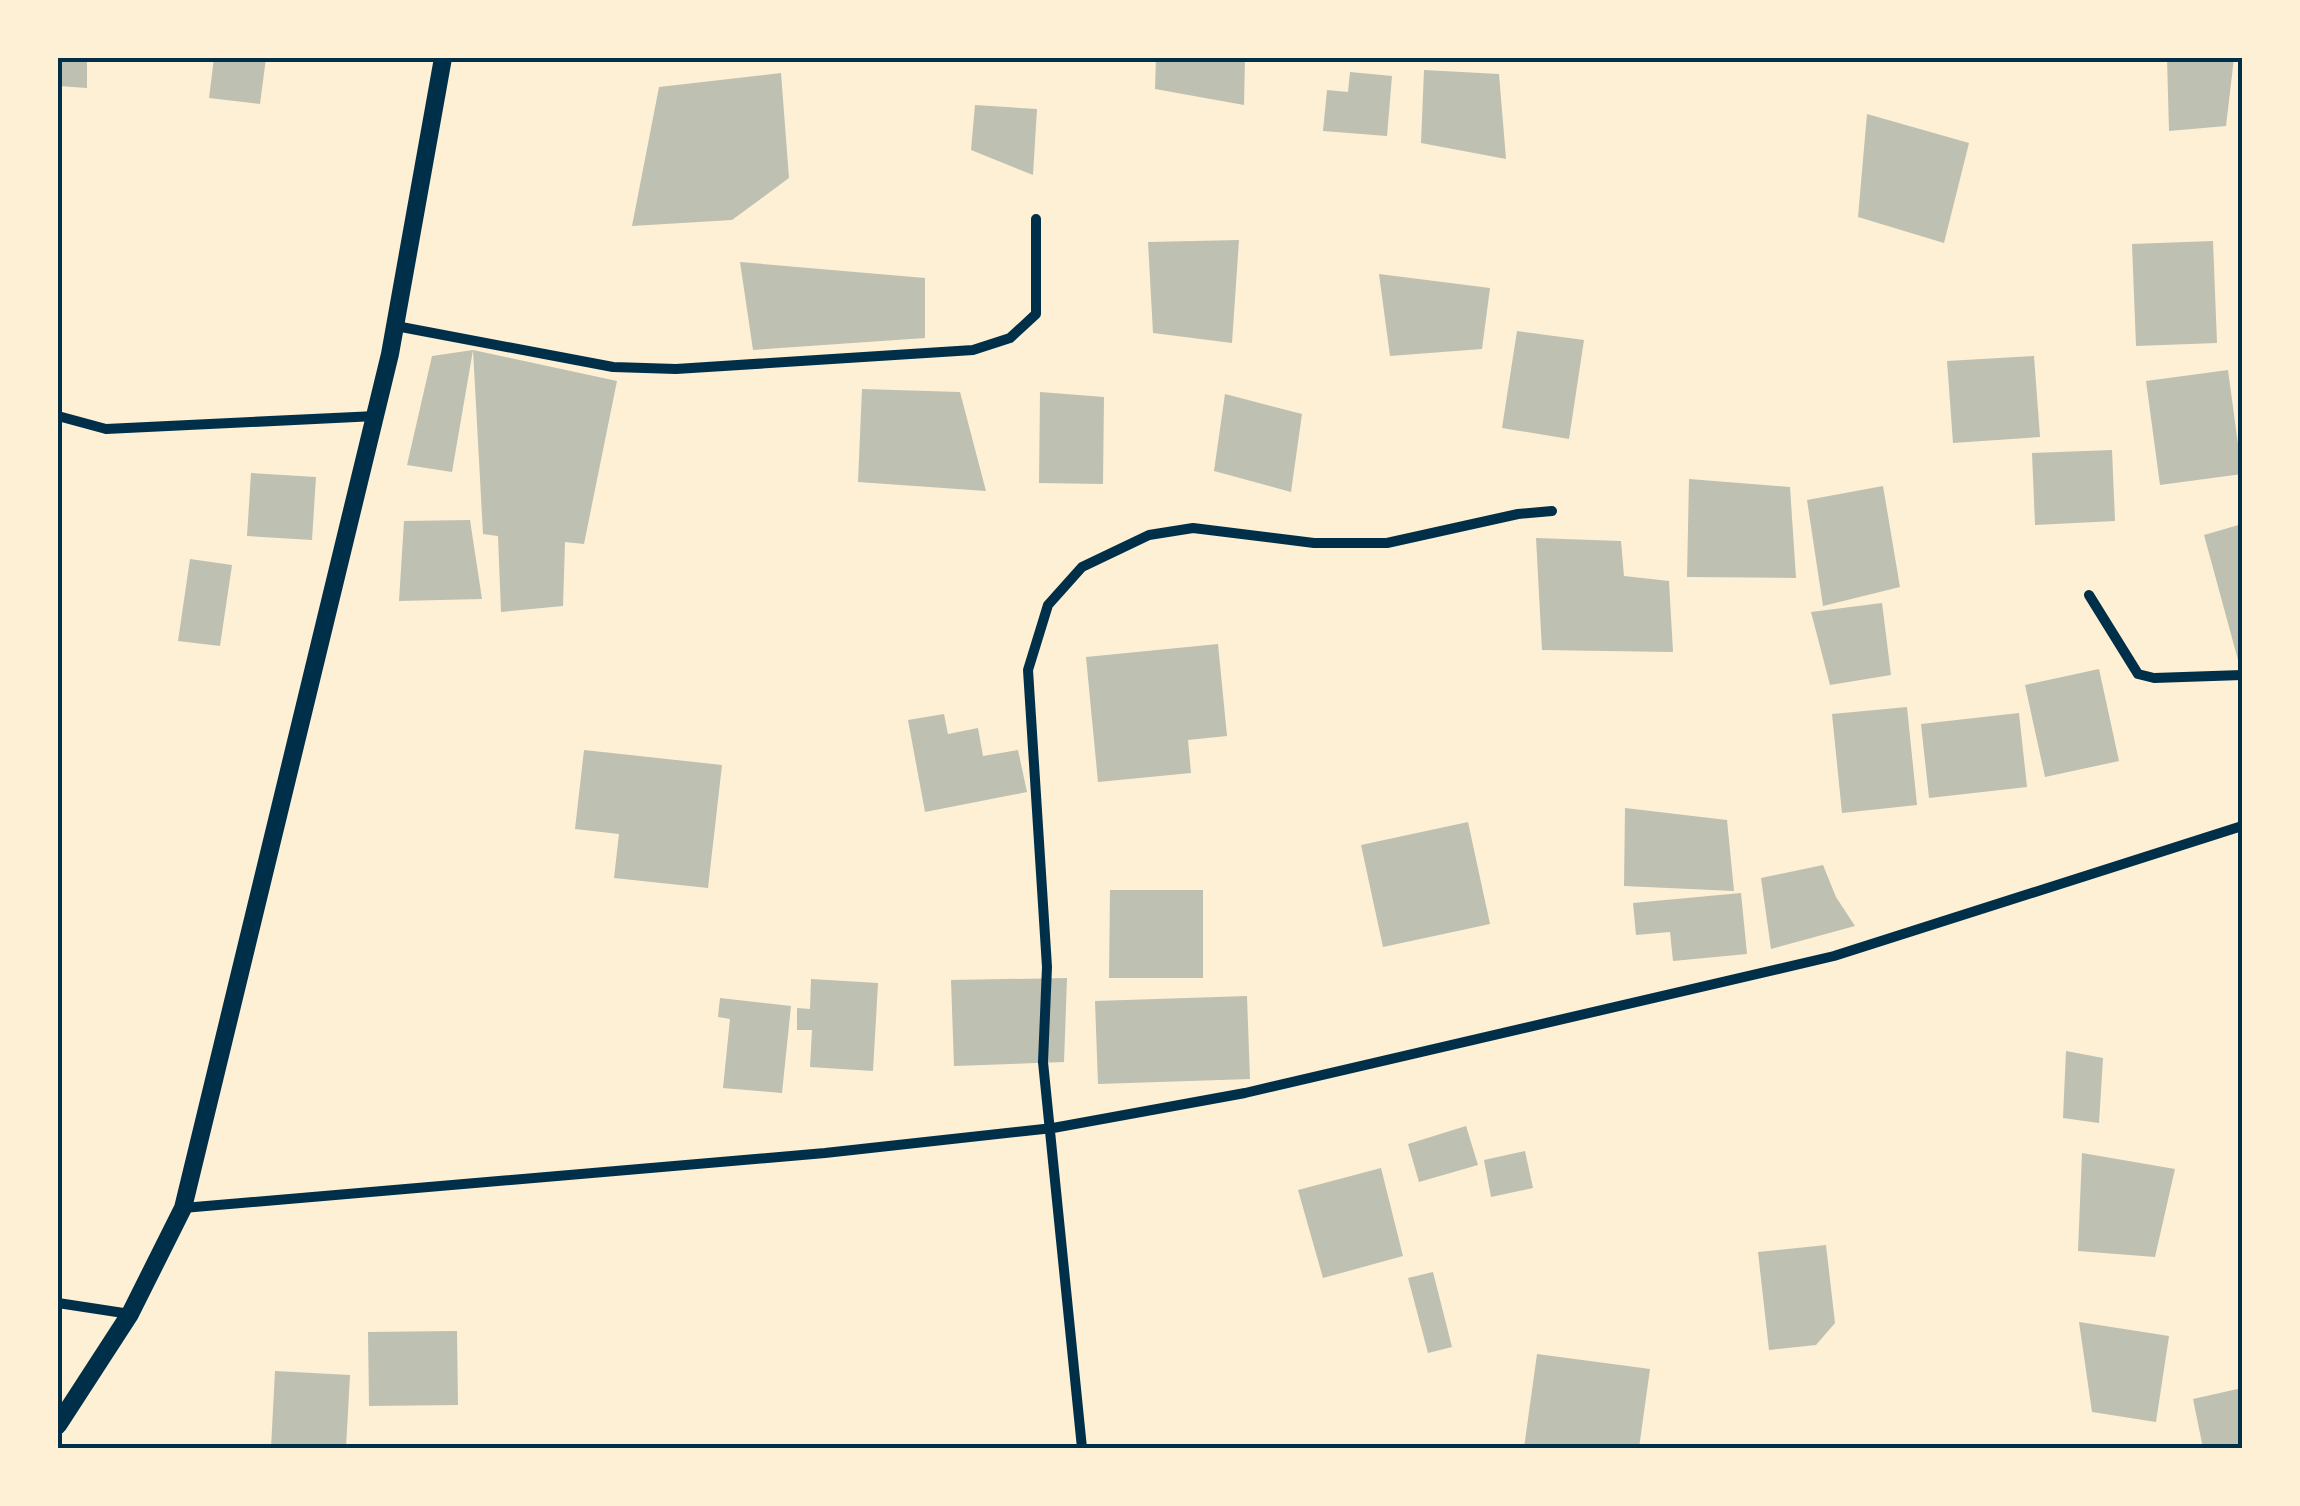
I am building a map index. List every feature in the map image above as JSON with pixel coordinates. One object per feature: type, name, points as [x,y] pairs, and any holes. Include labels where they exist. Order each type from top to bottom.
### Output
[{"type":"street","points":[[58,1426],[130,1314],[183,1208],[376,416],[396,326],[443,58]]},
{"type":"street","points":[[396,326],[629,368],[676,369],[973,350],[1010,338],[1036,314],[1036,218]]},
{"type":"street","points":[[58,416],[106,429],[376,416]]},
{"type":"street","points":[[1082,1448],[1043,1062],[1047,966],[1028,670],[1048,605],[1082,567],[1149,535],[1193,528],[1314,543],[1387,543],[1518,514],[1552,511]]},
{"type":"street","points":[[2089,595],[2138,674],[2154,678],[2242,675]]},
{"type":"street","points":[[183,1208],[550,1180],[1052,1128],[1245,1094],[1834,956],[2242,826]]},
{"type":"street","points":[[58,1303],[130,1314]]},
{"type":"building","points":[[58,58],[87,58],[87,88],[58,86]]},
{"type":"building","points":[[214,58],[266,58],[260,104],[209,98]]},
{"type":"building","points":[[1156,58],[1245,58],[1244,105],[1155,89]]},
{"type":"building","points":[[2167,58],[2234,58],[2226,126],[2169,131]]},
{"type":"building","points":[[1424,70],[1499,74],[1506,159],[1421,143]]},
{"type":"building","points":[[1350,72],[1392,76],[1387,136],[1323,131],[1327,90],[1348,92]]},
{"type":"building","points":[[781,73],[789,178],[732,220],[632,226],[659,87]]},
{"type":"building","points":[[975,105],[1037,109],[1033,175],[971,150]]},
{"type":"building","points":[[1867,114],[1969,143],[1944,243],[1858,217]]},
{"type":"building","points":[[1239,240],[1232,343],[1153,333],[1148,242]]},
{"type":"building","points":[[2213,241],[2217,343],[2136,346],[2132,244]]},
{"type":"building","points":[[740,262],[925,278],[925,338],[753,350]]},
{"type":"building","points":[[1379,274],[1490,288],[1482,349],[1390,356]]},
{"type":"building","points":[[1517,331],[1584,340],[1569,439],[1502,428]]},
{"type":"building","points":[[473,350],[617,381],[584,544],[565,542],[563,606],[501,612],[498,536],[483,534]]},
{"type":"building","points":[[473,350],[452,472],[407,465],[432,356]]},
{"type":"building","points":[[2034,356],[2040,437],[1953,443],[1947,361]]},
{"type":"building","points":[[2228,370],[2242,474],[2160,485],[2146,381]]},
{"type":"building","points":[[862,389],[960,392],[986,491],[858,482]]},
{"type":"building","points":[[1040,392],[1104,397],[1103,484],[1039,483]]},
{"type":"building","points":[[1225,394],[1302,414],[1291,492],[1214,471]]},
{"type":"building","points":[[2112,450],[2115,521],[2035,525],[2032,453]]},
{"type":"building","points":[[251,473],[316,477],[312,540],[247,536]]},
{"type":"building","points":[[1689,479],[1790,487],[1796,578],[1687,577]]},
{"type":"building","points":[[1883,486],[1900,587],[1823,606],[1807,500]]},
{"type":"building","points":[[470,520],[482,599],[399,601],[404,521]]},
{"type":"building","points":[[2242,524],[2242,671],[2241,671],[2204,535]]},
{"type":"building","points":[[1536,538],[1621,541],[1624,576],[1669,581],[1673,652],[1542,650]]},
{"type":"building","points":[[190,559],[232,565],[220,646],[178,641]]},
{"type":"building","points":[[1882,603],[1891,675],[1830,685],[1811,612]]},
{"type":"building","points":[[1218,644],[1227,736],[1188,740],[1191,773],[1098,782],[1086,657]]},
{"type":"building","points":[[2099,669],[2119,761],[2045,777],[2025,685]]},
{"type":"building","points":[[1907,707],[1917,805],[1842,813],[1832,714]]},
{"type":"building","points":[[2019,713],[2027,787],[1929,798],[1921,724]]},
{"type":"building","points":[[944,714],[948,734],[978,728],[983,756],[1018,750],[1027,792],[925,812],[908,720]]},
{"type":"building","points":[[584,750],[722,765],[708,888],[614,878],[619,834],[575,829]]},
{"type":"building","points":[[1625,808],[1727,820],[1734,891],[1624,886]]},
{"type":"building","points":[[1468,822],[1490,924],[1383,947],[1361,845]]},
{"type":"building","points":[[1823,865],[1836,897],[1855,926],[1771,949],[1761,878]]},
{"type":"building","points":[[1110,890],[1203,890],[1203,978],[1109,978]]},
{"type":"building","points":[[1741,893],[1747,954],[1673,961],[1670,932],[1636,935],[1633,903]]},
{"type":"building","points":[[1067,978],[1064,1062],[954,1066],[951,980]]},
{"type":"building","points":[[811,979],[878,983],[873,1071],[810,1067],[812,1030],[797,1030],[797,1008],[810,1009]]},
{"type":"building","points":[[1247,996],[1250,1079],[1098,1084],[1095,1001]]},
{"type":"building","points":[[720,998],[791,1006],[782,1093],[723,1088],[730,1019],[718,1017]]},
{"type":"building","points":[[2066,1051],[2103,1058],[2099,1123],[2063,1118]]},
{"type":"building","points":[[1466,1126],[1478,1165],[1419,1182],[1408,1144]]},
{"type":"building","points":[[1525,1151],[1533,1188],[1491,1197],[1484,1160]]},
{"type":"building","points":[[2082,1153],[2175,1169],[2155,1257],[2078,1251]]},
{"type":"building","points":[[1381,1168],[1403,1256],[1323,1278],[1298,1190]]},
{"type":"building","points":[[1826,1245],[1835,1323],[1816,1345],[1769,1350],[1758,1252]]},
{"type":"building","points":[[1433,1272],[1452,1347],[1428,1353],[1408,1278]]},
{"type":"building","points":[[2079,1322],[2169,1336],[2156,1422],[2092,1412]]},
{"type":"building","points":[[457,1331],[458,1405],[369,1406],[368,1332]]},
{"type":"building","points":[[1537,1354],[1650,1369],[1639,1448],[1524,1448]]},
{"type":"building","points":[[275,1371],[350,1375],[346,1448],[271,1448]]},
{"type":"building","points":[[2242,1388],[2242,1448],[2203,1448],[2193,1399]]}]
